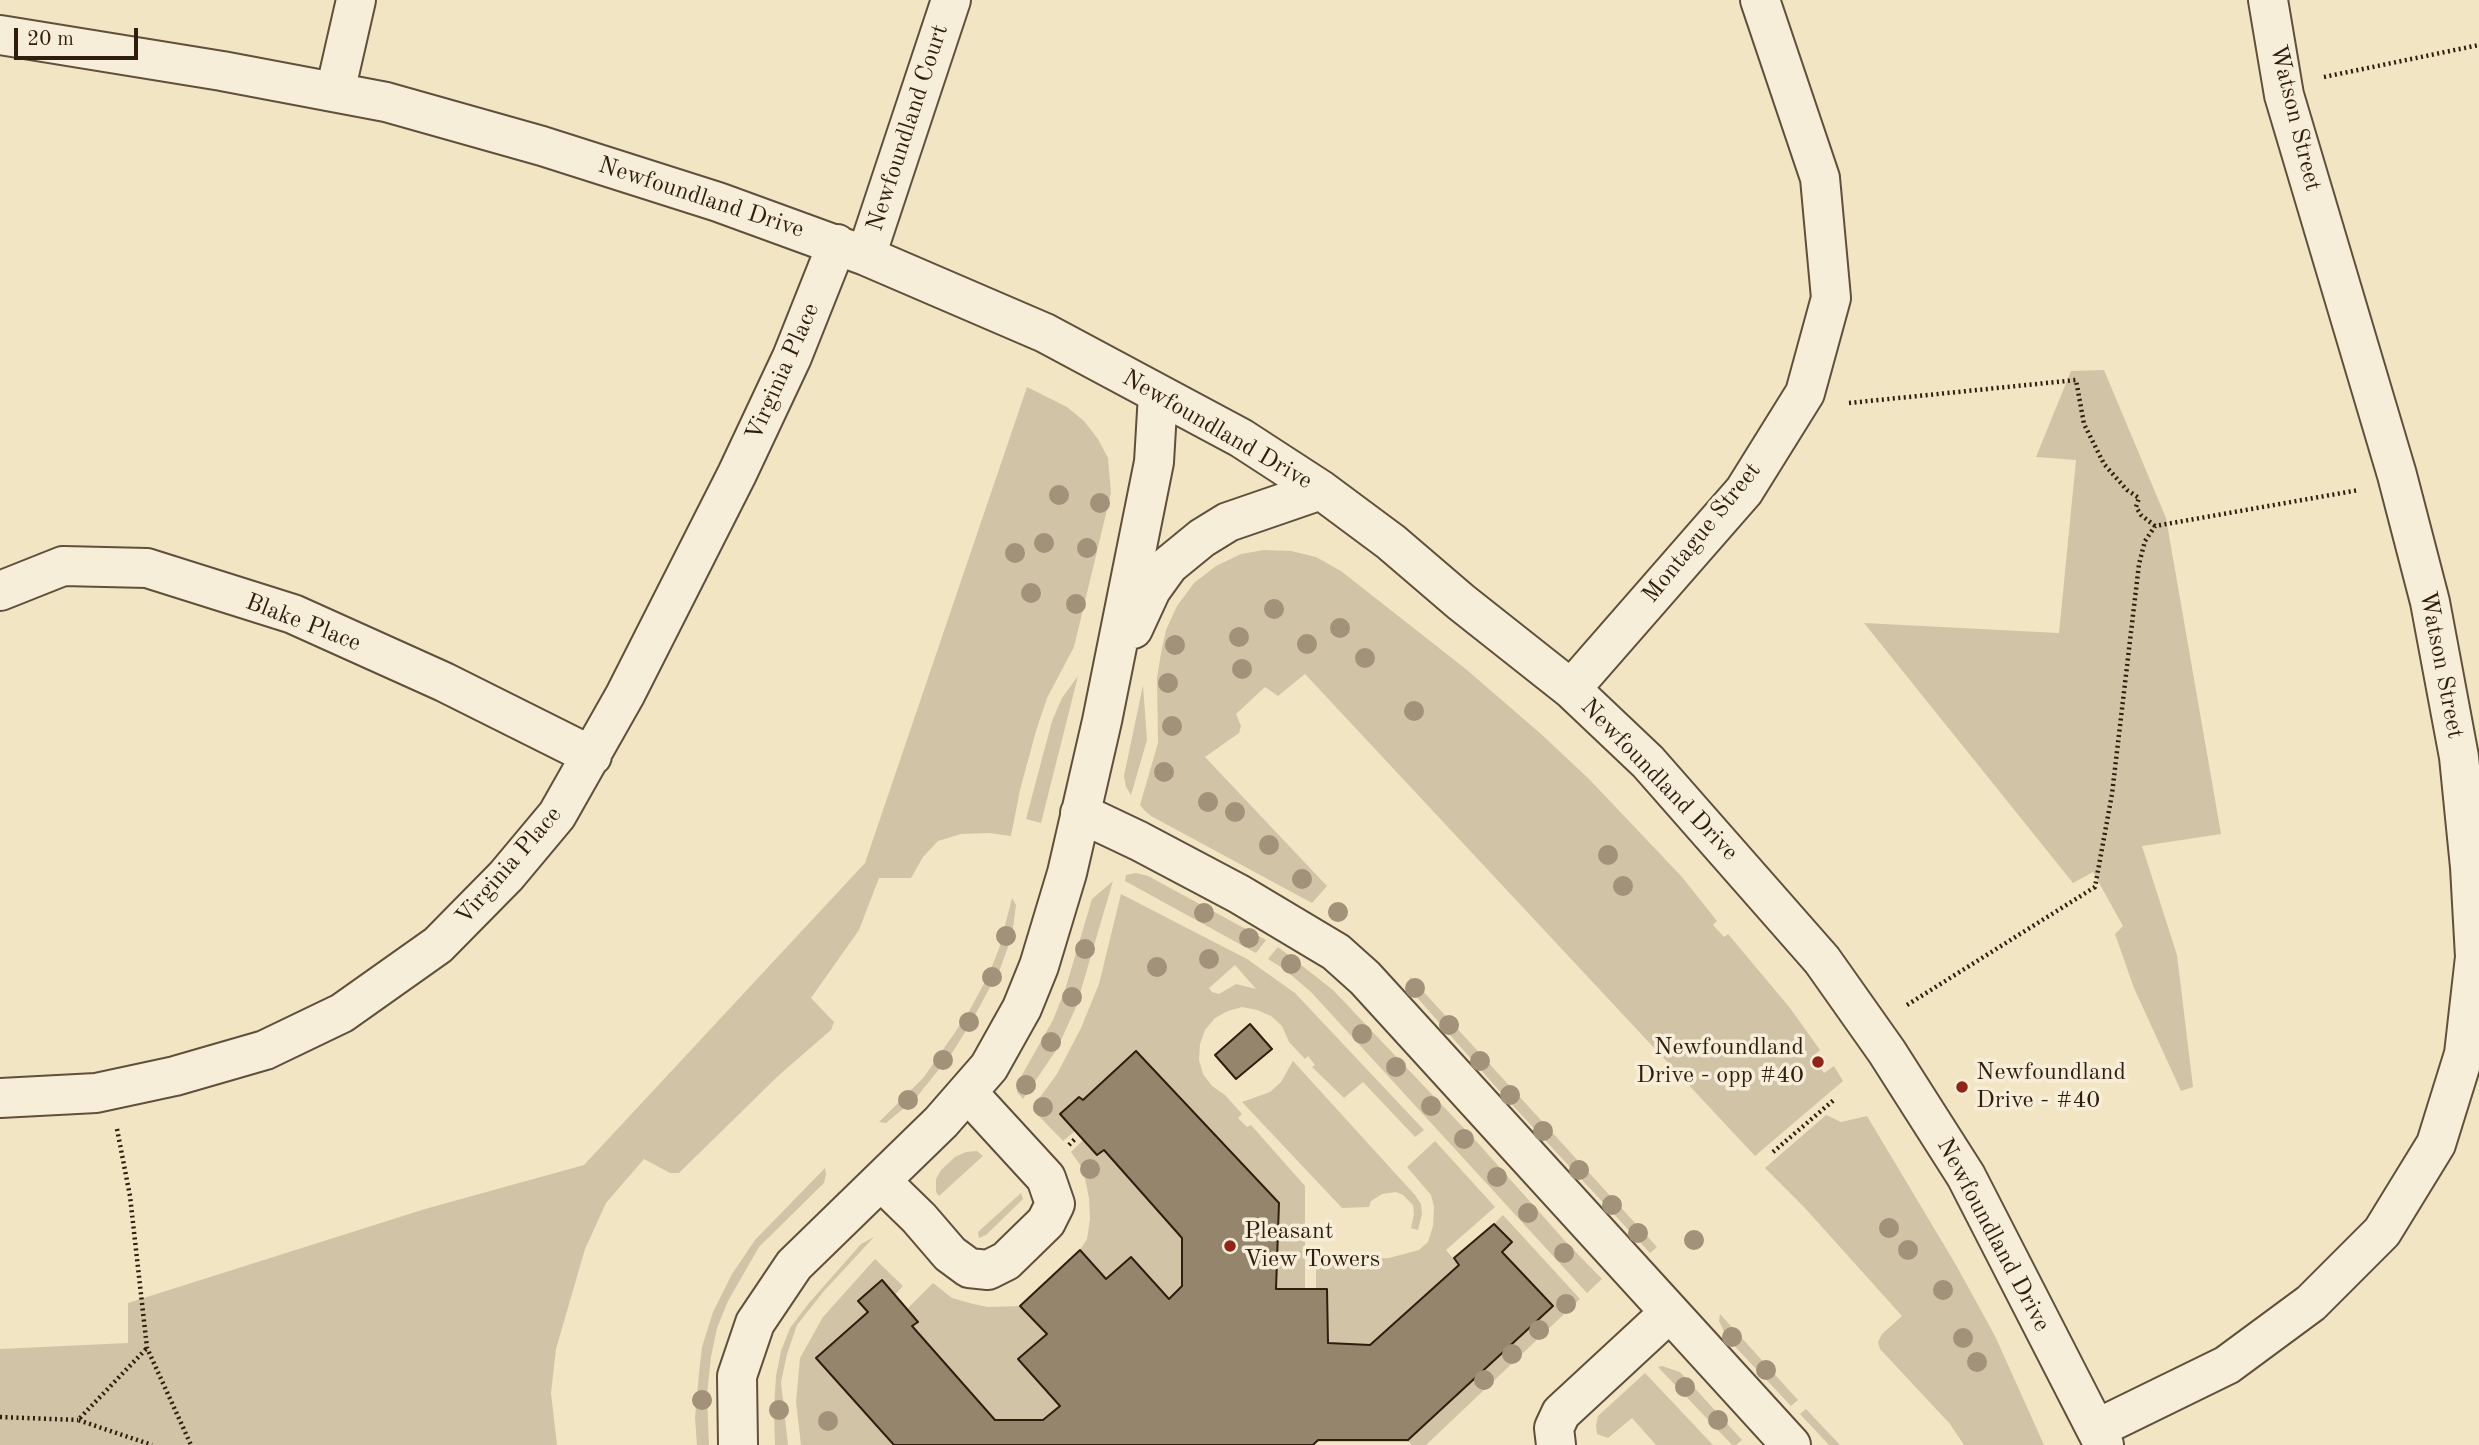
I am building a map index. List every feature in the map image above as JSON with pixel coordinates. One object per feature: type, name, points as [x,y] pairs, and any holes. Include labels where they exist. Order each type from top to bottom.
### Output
[{"type":"street","points":[[335,92],[356,0]]},
{"type":"street","name":"Newfoundland Court","points":[[851,250],[951,0]]},
{"type":"street","name":"Montague Street","points":[[1571,689],[1744,491],[1805,393],[1809,381],[1831,298],[1820,178],[1760,0]]},
{"type":"street","name":"Watson Street","points":[[2100,1437],[2227,1365],[2311,1303],[2382,1233],[2436,1144],[2465,1054],[2475,957],[2470,867],[2459,757],[2426,589],[2396,475],[2284,95],[2268,0]]},
{"type":"street","name":"Newfoundland Drive","points":[[0,35],[386,103],[542,146],[718,202],[851,250],[1045,334],[1241,439],[1321,490],[1391,542],[1461,602],[1571,689],[1648,762],[1822,960],[1880,1042],[1966,1176],[2100,1437]]},
{"type":"street","name":"Virginia Place","points":[[0,1098],[96,1093],[175,1076],[265,1050],[342,1013],[438,944],[506,876],[557,816],[625,695],[737,474],[792,357],[851,250]]},
{"type":"street","points":[[738,1445],[737,1376],[755,1323],[793,1265],[968,1093],[989,1067],[1027,998],[1067,873],[1117,645],[1154,462],[1158,394]]},
{"type":"street","points":[[1117,645],[1132,631],[1151,590],[1169,565],[1202,538],[1228,522],[1321,490]]},
{"type":"street","name":"Blake Place","points":[[0,591],[63,566],[147,568],[293,614],[444,682],[592,756]]},
{"type":"street","points":[[1080,813],[1239,894],[1336,952],[1365,978],[1791,1445]]},
{"type":"street","points":[[881,1181],[919,1218],[950,1254],[969,1268],[988,1270],[1006,1261],[1046,1222],[1055,1203],[1046,1178],[968,1093]]},
{"type":"street","points":[[1556,1445],[1554,1428],[1561,1413],[1669,1313]]},
{"type":"path","points":[[2324,77],[2479,45]]},
{"type":"path","points":[[1849,403],[2076,380],[2084,424],[2104,464],[2127,490],[2139,498],[2136,507],[2141,515],[2155,526],[2360,490]]},
{"type":"path","points":[[1907,1005],[2095,887],[2112,794],[2140,564],[2146,541],[2155,526]]},
{"type":"path","points":[[1773,1153],[1835,1099]]},
{"type":"path","points":[[116,1123],[130,1196],[146,1348],[191,1445]]},
{"type":"path","points":[[78,1420],[146,1348]]},
{"type":"path","points":[[0,1417],[78,1420],[152,1445]]},
{"type":"shaded area","points":[[2104,370],[2166,518],[2221,834],[2142,846],[2177,955],[2193,1087],[2181,1091],[2134,988],[2115,934],[2123,926],[2093,872],[2073,883],[1864,623],[2059,633],[2076,460],[2036,457],[2071,371]]},
{"type":"shaded area","points":[[1027,387],[1067,407],[1084,421],[1108,458],[1111,493],[1074,647],[1047,698],[1036,731],[1011,836],[989,833],[961,834],[938,841],[923,857],[911,878],[879,878],[859,930],[811,998],[834,1022],[831,1030],[778,1076],[679,1173],[670,1173],[644,1159],[606,1203],[585,1249],[556,1349],[551,1393],[557,1445],[0,1445],[0,1349],[128,1343],[128,1303],[425,1209],[584,1165],[865,863]]},
{"type":"shaded area","points":[[1264,550],[1291,551],[1316,557],[1341,571],[1467,670],[1541,734],[1589,779],[1682,877],[1717,921],[1713,925],[1724,937],[1728,934],[1790,1008],[1820,1050],[1812,1057],[1824,1073],[1834,1066],[1843,1081],[1755,1156],[1305,674],[1278,696],[1265,687],[1236,714],[1241,726],[1239,733],[1205,757],[1327,886],[1312,903],[1144,810],[1140,805],[1158,743],[1157,678],[1161,653],[1166,630],[1177,606],[1194,583],[1216,566],[1241,554]]},
{"type":"shaded area","points":[[1078,676],[1041,823],[1026,819],[1052,721],[1062,698]]},
{"type":"shaded area","points":[[1143,685],[1147,740],[1131,795],[1124,776]]},
{"type":"shaded area","points":[[1136,873],[1148,876],[1266,940],[1256,953],[1125,881],[1126,875]]},
{"type":"shaded area","points":[[1113,881],[1076,1007],[1057,1049],[1023,1099],[1017,1092],[1018,1082],[1053,1020],[1065,990],[1092,899]]},
{"type":"shaded area","points":[[1121,894],[1247,959],[1295,993],[1424,1130],[1415,1137],[1363,1082],[1344,1098],[1312,1067],[1315,1065],[1308,1056],[1305,1059],[1289,1042],[1282,1026],[1271,1016],[1242,1007],[1215,1018],[1205,1030],[1200,1044],[1199,1060],[1203,1074],[1242,1114],[1238,1118],[1247,1127],[1251,1125],[1305,1186],[1305,1289],[1276,1289],[1279,1203],[1137,1052],[1083,1100],[1079,1097],[1060,1114],[1075,1131],[1063,1141],[1033,1110],[1057,1074],[1081,1028],[1099,984]],"holes":[[[1235,965],[1256,989],[1236,984],[1219,994],[1209,988]]]},
{"type":"shaded area","points":[[1012,898],[1016,905],[1012,936],[1000,969],[969,1026],[952,1053],[916,1098],[886,1123],[879,1122],[924,1077],[967,1015],[999,949]]},
{"type":"shaded area","points":[[1278,947],[1333,990],[1602,1279],[1587,1293],[1311,992],[1268,959]]},
{"type":"shaded area","points":[[1410,977],[1657,1247],[1650,1253],[1503,1095],[1413,993],[1409,987]]},
{"type":"shaded area","points":[[1293,1061],[1415,1195],[1421,1204],[1422,1214],[1418,1230],[1411,1228],[1413,1205],[1396,1192],[1382,1194],[1371,1201],[1369,1207],[1342,1208],[1242,1102],[1270,1092],[1281,1082]]},
{"type":"shaded area","points":[[1826,1115],[1841,1122],[1867,1116],[1995,1336],[2044,1445],[1964,1445],[1950,1424],[1880,1349],[1878,1342],[1882,1334],[1902,1316],[1804,1207],[1765,1168]]},
{"type":"shaded area","points":[[1083,1140],[1097,1155],[1104,1150],[1182,1238],[1182,1286],[1169,1299],[1106,1279],[1080,1250],[1087,1239],[1089,1198],[1083,1169],[1071,1152]]},
{"type":"shaded area","points":[[1435,1141],[1495,1207],[1446,1250],[1459,1265],[1370,1345],[1328,1343],[1327,1290],[1316,1290],[1316,1261],[1389,1258],[1419,1250],[1428,1242],[1433,1226],[1434,1207],[1431,1195],[1407,1167]]},
{"type":"shaded area","points":[[977,1151],[983,1156],[939,1196],[936,1192],[936,1179],[941,1170],[955,1157]]},
{"type":"shaded area","points":[[825,1168],[824,1183],[759,1247],[728,1301],[717,1328],[711,1357],[707,1395],[709,1445],[697,1445],[695,1418],[702,1347],[713,1312],[732,1274],[755,1240]]},
{"type":"shaded area","points":[[1021,1193],[1023,1199],[986,1235],[979,1238],[978,1232]]},
{"type":"shaded area","points":[[1503,1215],[1580,1299],[1426,1445],[1412,1445],[1409,1442],[1315,1442],[1408,1440],[1553,1307],[1502,1252],[1512,1242],[1494,1224]]},
{"type":"shaded area","points":[[874,1237],[797,1325],[781,1382],[788,1445],[775,1445],[776,1376],[781,1351],[790,1328],[861,1244]]},
{"type":"shaded area","points":[[875,1259],[903,1286],[895,1295],[859,1301],[868,1312],[816,1358],[894,1445],[801,1445],[796,1402],[800,1358],[823,1317]]},
{"type":"shaded area","points":[[933,1283],[952,1298],[973,1304],[988,1307],[1020,1306],[1047,1334],[1018,1360],[1060,1406],[1043,1420],[995,1420],[912,1326],[918,1321],[907,1309]]},
{"type":"shaded area","points":[[1720,1314],[1798,1400],[1791,1406],[1727,1338],[1719,1321]]},
{"type":"shaded area","points":[[1658,1367],[1680,1372],[1742,1440],[1732,1445]]},
{"type":"shaded area","points":[[1645,1373],[1713,1445],[1656,1445],[1632,1418],[1608,1438],[1597,1434],[1598,1416]]},
{"type":"shaded area","points":[[1806,1409],[1840,1445],[1829,1445],[1800,1414]]},
{"type":"building","points":[[1250,1024],[1272,1049],[1236,1079],[1215,1055]]},
{"type":"building","name":"Pleasant View Towers","points":[[1136,1051],[1279,1203],[1276,1289],[1327,1289],[1328,1343],[1370,1345],[1459,1265],[1454,1258],[1494,1224],[1512,1242],[1502,1252],[1553,1306],[1408,1440],[1318,1440],[1313,1445],[894,1445],[816,1358],[868,1312],[858,1301],[882,1280],[918,1322],[912,1326],[995,1420],[1043,1420],[1060,1406],[1018,1359],[1047,1334],[1020,1306],[1080,1250],[1106,1279],[1131,1257],[1169,1299],[1182,1286],[1182,1238],[1104,1150],[1097,1155],[1060,1114],[1079,1097],[1083,1100]]},
{"type":"place","name":"Newfoundland Drive - opp #40","points":[[1818,1062]]},
{"type":"place","name":"Newfoundland Drive - #40","points":[[1962,1087]]},
{"type":"place","name":"Pleasant View Towers","points":[[1230,1246]]}]
